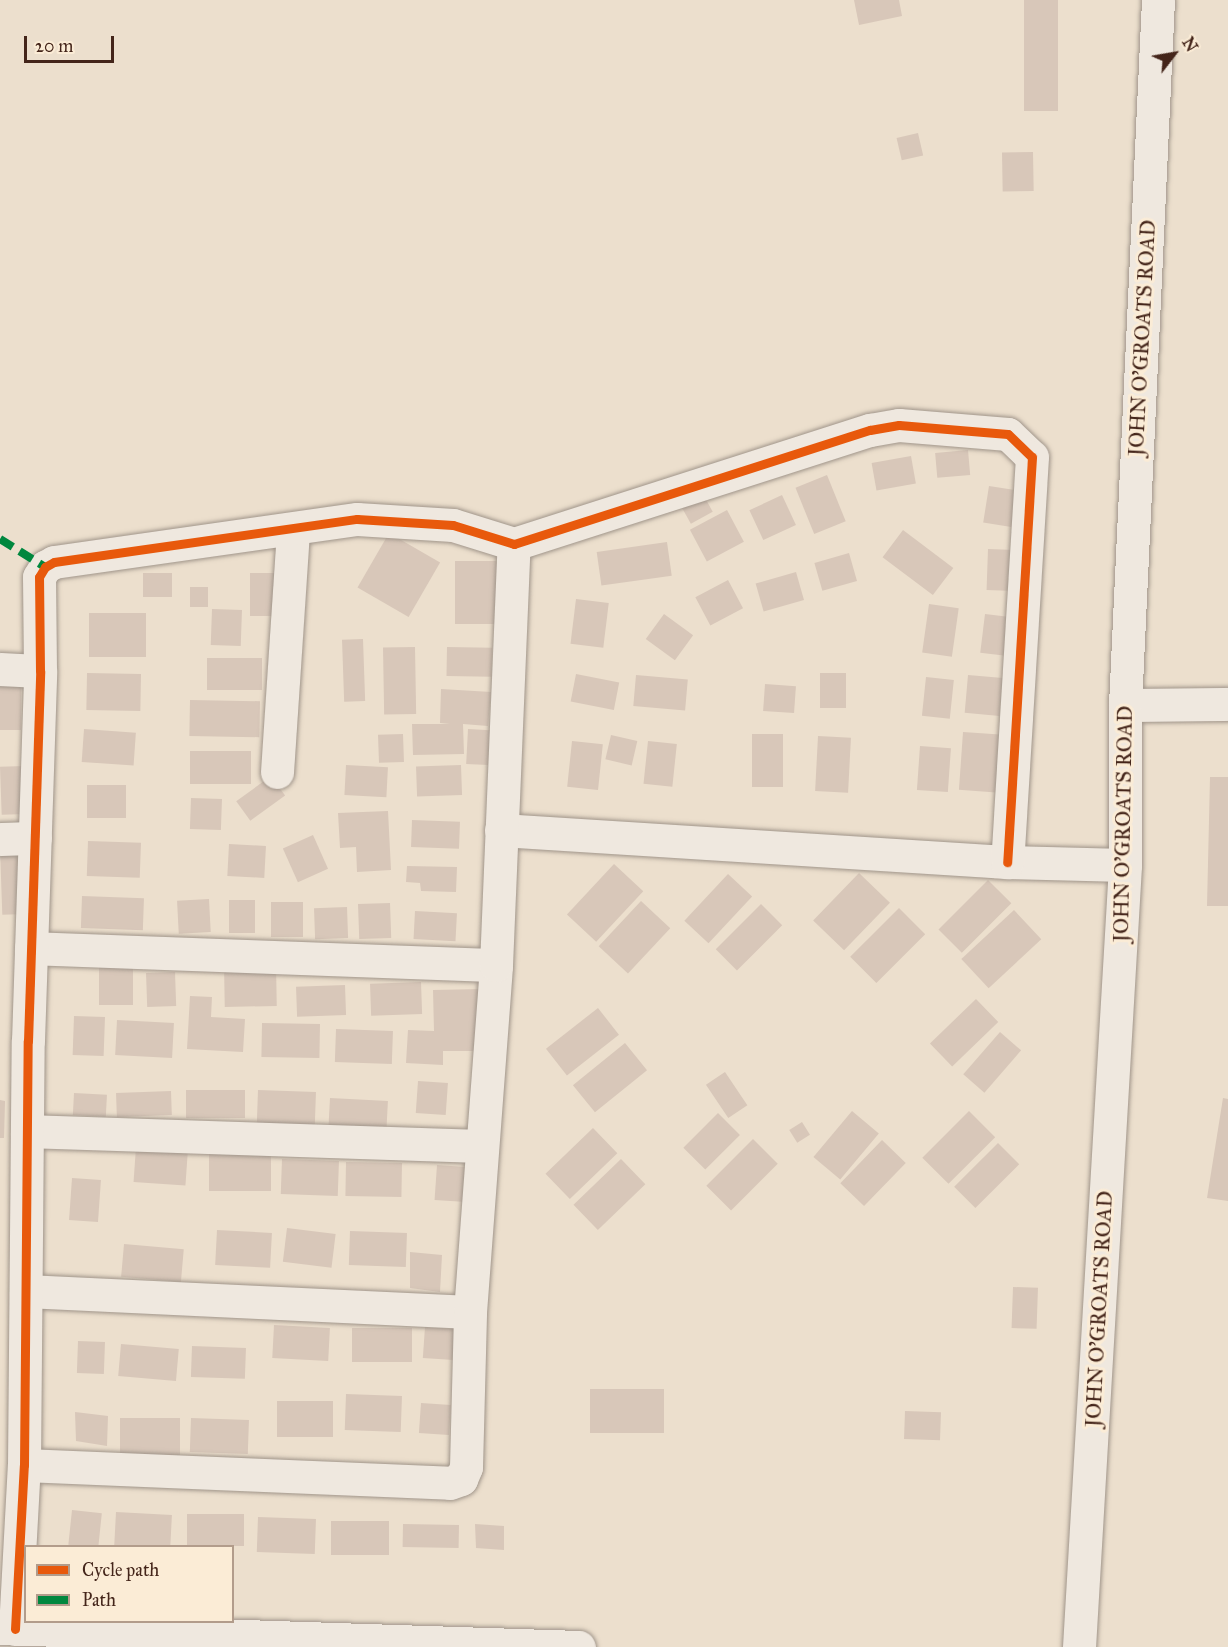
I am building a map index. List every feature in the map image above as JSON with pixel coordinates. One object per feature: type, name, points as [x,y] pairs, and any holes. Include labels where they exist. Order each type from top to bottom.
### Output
[{"type":"street","name":"JOHN O'GROATS ROAD","points":[[1079,1647],[1125,865],[1125,705],[1158,0]]},
{"type":"street","points":[[579,1647],[8,1628],[24,1465],[26,1291],[27,1131],[14,1040],[31,948],[40,671],[39,577],[54,562],[293,530],[357,519],[453,525],[514,544],[870,430],[900,424],[1008,434],[1032,457],[1007,862]]},
{"type":"street","points":[[277,772],[293,530]]},
{"type":"street","points":[[24,1465],[450,1483],[461,1479],[466,1467],[470,1312],[480,1146],[496,965],[514,544]]},
{"type":"street","points":[[0,669],[40,671]]},
{"type":"street","points":[[1125,705],[1228,704]]},
{"type":"street","points":[[501,830],[1007,862],[1125,865]]},
{"type":"street","points":[[0,839],[35,838]]},
{"type":"street","points":[[31,948],[496,965]]},
{"type":"street","points":[[27,1131],[480,1146]]},
{"type":"street","points":[[26,1291],[470,1312]]},
{"type":"building","points":[[854,0],[899,0],[902,16],[859,25]]},
{"type":"building","points":[[1024,0],[1058,0],[1058,111],[1024,111]]},
{"type":"building","points":[[918,133],[923,155],[902,160],[897,138]]},
{"type":"building","points":[[1033,152],[1034,191],[1003,192],[1002,153]]},
{"type":"building","points":[[968,450],[970,475],[937,478],[935,453]]},
{"type":"building","points":[[911,456],[916,484],[876,491],[872,463]]},
{"type":"building","points":[[827,475],[846,521],[814,534],[795,488]]},
{"type":"building","points":[[989,486],[1022,491],[1016,528],[983,523]]},
{"type":"building","points":[[782,495],[796,525],[763,540],[749,510]]},
{"type":"building","points":[[704,496],[713,512],[691,524],[682,508]]},
{"type":"building","points":[[727,510],[744,542],[707,562],[690,530]]},
{"type":"building","points":[[903,530],[953,568],[933,595],[883,557]]},
{"type":"building","points":[[389,533],[440,562],[409,617],[358,588]]},
{"type":"building","points":[[667,542],[672,576],[601,586],[597,552]]},
{"type":"building","points":[[988,549],[1016,550],[1015,591],[987,590]]},
{"type":"building","points":[[849,553],[857,581],[822,591],[814,563]]},
{"type":"building","points":[[455,561],[501,561],[501,624],[455,624]]},
{"type":"building","points":[[796,572],[804,600],[764,611],[756,584]]},
{"type":"building","points":[[143,573],[172,573],[172,597],[143,597]]},
{"type":"building","points":[[250,573],[276,573],[276,616],[250,616]]},
{"type":"building","points":[[728,580],[743,608],[710,626],[695,597]]},
{"type":"building","points":[[190,587],[208,587],[208,607],[190,607]]},
{"type":"building","points":[[576,599],[609,603],[603,648],[571,644]]},
{"type":"building","points":[[929,604],[959,608],[952,657],[922,653]]},
{"type":"building","points":[[212,609],[242,610],[241,646],[211,645]]},
{"type":"building","points":[[89,613],[146,613],[146,657],[89,657]]},
{"type":"building","points":[[664,614],[693,635],[675,660],[646,639]]},
{"type":"building","points":[[985,614],[1019,618],[1014,657],[980,653]]},
{"type":"building","points":[[363,639],[365,701],[344,702],[342,640]]},
{"type":"building","points":[[415,647],[416,714],[384,715],[383,648]]},
{"type":"building","points":[[447,647],[492,648],[491,677],[446,676]]},
{"type":"building","points":[[207,658],[262,658],[262,690],[207,690]]},
{"type":"building","points":[[87,673],[141,674],[140,711],[86,710]]},
{"type":"building","points":[[820,673],[846,673],[846,708],[820,708]]},
{"type":"building","points":[[576,674],[619,682],[614,710],[571,701]]},
{"type":"building","points":[[636,675],[688,680],[685,710],[633,706]]},
{"type":"building","points":[[968,675],[1003,678],[1000,716],[965,713]]},
{"type":"building","points":[[926,677],[954,680],[950,719],[922,716]]},
{"type":"building","points":[[0,682],[21,682],[21,730],[0,730]]},
{"type":"building","points":[[765,684],[796,686],[794,713],[763,711]]},
{"type":"building","points":[[441,689],[491,692],[488,726],[463,724],[464,754],[413,755],[412,724],[450,724],[440,723]]},
{"type":"building","points":[[190,700],[260,701],[259,737],[189,736]]},
{"type":"building","points":[[84,729],[136,733],[134,766],[82,762]]},
{"type":"building","points":[[468,729],[490,730],[488,765],[466,764]]},
{"type":"building","points":[[963,732],[1007,735],[1003,793],[959,790]]},
{"type":"building","points":[[403,734],[404,762],[379,763],[378,735]]},
{"type":"building","points":[[752,734],[783,734],[783,787],[752,787]]},
{"type":"building","points":[[611,735],[637,741],[632,765],[605,759]]},
{"type":"building","points":[[818,736],[851,738],[848,793],[815,791]]},
{"type":"building","points":[[572,741],[603,744],[598,790],[567,787]]},
{"type":"building","points":[[648,741],[677,744],[672,787],[644,784]]},
{"type":"building","points":[[920,746],[951,748],[948,792],[917,790]]},
{"type":"building","points":[[190,751],[251,751],[251,784],[190,784]]},
{"type":"building","points":[[346,765],[388,767],[386,797],[344,795]]},
{"type":"building","points":[[461,765],[462,795],[417,797],[416,767]]},
{"type":"building","points":[[25,766],[27,814],[2,815],[0,767]]},
{"type":"building","points":[[271,776],[285,795],[250,821],[236,801]]},
{"type":"building","points":[[1210,777],[1228,777],[1228,906],[1207,906]]},
{"type":"building","points":[[87,785],[126,785],[126,818],[87,818]]},
{"type":"building","points":[[191,798],[222,799],[221,830],[190,829]]},
{"type":"building","points":[[388,811],[391,870],[357,872],[356,847],[340,848],[338,813]]},
{"type":"building","points":[[412,820],[460,822],[459,849],[411,847]]},
{"type":"building","points":[[313,835],[328,869],[298,882],[283,848]]},
{"type":"building","points":[[88,841],[141,843],[140,878],[87,876]]},
{"type":"building","points":[[229,844],[266,846],[264,878],[227,876]]},
{"type":"building","points":[[23,848],[25,914],[2,915],[0,849]]},
{"type":"building","points":[[614,864],[643,891],[596,942],[567,914]]},
{"type":"building","points":[[407,866],[457,867],[456,892],[421,891],[420,883],[406,882]]},
{"type":"building","points":[[859,873],[890,903],[844,950],[813,920]]},
{"type":"building","points":[[728,874],[752,897],[708,943],[684,921]]},
{"type":"building","points":[[988,880],[1011,903],[962,953],[939,929]]},
{"type":"building","points":[[82,896],[144,898],[143,930],[81,928]]},
{"type":"building","points":[[209,899],[211,932],[179,934],[177,901]]},
{"type":"building","points":[[229,900],[255,900],[255,933],[229,933]]},
{"type":"building","points":[[641,901],[670,928],[628,974],[599,946]]},
{"type":"building","points":[[271,902],[303,902],[303,937],[271,937]]},
{"type":"building","points":[[390,903],[391,938],[359,939],[358,904]]},
{"type":"building","points":[[761,904],[782,925],[737,970],[716,949]]},
{"type":"building","points":[[347,907],[348,938],[315,939],[314,908]]},
{"type":"building","points":[[899,908],[925,934],[876,983],[850,957]]},
{"type":"building","points":[[1014,910],[1041,939],[989,988],[961,959]]},
{"type":"building","points":[[415,911],[457,913],[455,941],[414,939]]},
{"type":"building","points":[[276,963],[277,1006],[225,1007],[224,964]]},
{"type":"building","points":[[99,967],[133,967],[133,1005],[99,1005]]},
{"type":"building","points":[[175,972],[176,1006],[147,1007],[146,973]]},
{"type":"building","points":[[421,982],[422,1014],[371,1016],[370,984]]},
{"type":"building","points":[[345,985],[346,1015],[297,1017],[296,987]]},
{"type":"building","points":[[482,989],[484,1051],[443,1051],[443,1065],[406,1063],[408,1030],[434,1031],[433,990]]},
{"type":"building","points":[[190,996],[212,997],[211,1017],[245,1019],[243,1052],[187,1049]]},
{"type":"building","points":[[976,999],[998,1022],[952,1066],[930,1043]]},
{"type":"building","points":[[598,1008],[619,1035],[567,1075],[546,1049]]},
{"type":"building","points":[[74,1016],[105,1017],[104,1056],[73,1055]]},
{"type":"building","points":[[117,1020],[174,1023],[172,1058],[115,1055]]},
{"type":"building","points":[[262,1023],[320,1024],[319,1058],[261,1057]]},
{"type":"building","points":[[336,1029],[393,1031],[392,1064],[335,1062]]},
{"type":"building","points":[[1000,1032],[1021,1050],[984,1093],[963,1074]]},
{"type":"building","points":[[625,1043],[647,1070],[595,1112],[573,1085]]},
{"type":"building","points":[[725,1072],[747,1105],[728,1118],[706,1085]]},
{"type":"building","points":[[418,1081],[448,1083],[446,1115],[416,1113]]},
{"type":"building","points":[[186,1090],[245,1090],[245,1118],[186,1118]]},
{"type":"building","points":[[258,1090],[316,1092],[315,1127],[257,1125]]},
{"type":"building","points":[[171,1091],[172,1115],[117,1117],[116,1093]]},
{"type":"building","points":[[74,1093],[107,1095],[106,1117],[73,1115]]},
{"type":"building","points":[[330,1098],[388,1101],[386,1130],[328,1127]]},
{"type":"building","points":[[1223,1098],[1228,1099],[1228,1201],[1207,1198]]},
{"type":"building","points":[[0,1100],[5,1101],[4,1138],[0,1138]]},
{"type":"building","points":[[852,1111],[879,1133],[840,1179],[813,1157]]},
{"type":"building","points":[[969,1111],[995,1137],[948,1184],[922,1158]]},
{"type":"building","points":[[718,1113],[740,1135],[705,1170],[683,1148]]},
{"type":"building","points":[[802,1122],[810,1135],[797,1143],[789,1130]]},
{"type":"building","points":[[593,1128],[617,1153],[570,1199],[546,1174]]},
{"type":"building","points":[[753,1139],[778,1164],[731,1210],[706,1186]]},
{"type":"building","points":[[882,1140],[906,1163],[864,1206],[840,1183]]},
{"type":"building","points":[[998,1143],[1019,1164],[975,1208],[954,1187]]},
{"type":"building","points":[[136,1147],[188,1151],[185,1186],[134,1182]]},
{"type":"building","points":[[209,1153],[271,1153],[271,1191],[209,1191]]},
{"type":"building","points":[[282,1159],[339,1161],[338,1196],[281,1194]]},
{"type":"building","points":[[621,1159],[645,1184],[598,1230],[574,1205]]},
{"type":"building","points":[[346,1162],[402,1163],[401,1197],[345,1196]]},
{"type":"building","points":[[437,1165],[465,1167],[462,1202],[435,1200]]},
{"type":"building","points":[[72,1178],[101,1180],[98,1222],[69,1220]]},
{"type":"building","points":[[287,1228],[336,1234],[331,1268],[283,1262]]},
{"type":"building","points":[[217,1230],[272,1233],[270,1268],[215,1265]]},
{"type":"building","points":[[350,1231],[407,1233],[406,1267],[349,1265]]},
{"type":"building","points":[[124,1244],[184,1249],[181,1282],[121,1277]]},
{"type":"building","points":[[410,1252],[442,1255],[440,1292],[410,1288]]},
{"type":"building","points":[[1013,1287],[1038,1288],[1037,1329],[1012,1328]]},
{"type":"building","points":[[274,1325],[330,1328],[328,1361],[272,1358]]},
{"type":"building","points":[[425,1327],[456,1329],[454,1360],[423,1358]]},
{"type":"building","points":[[352,1328],[412,1328],[412,1362],[352,1362]]},
{"type":"building","points":[[78,1341],[105,1342],[104,1374],[77,1373]]},
{"type":"building","points":[[121,1344],[179,1349],[176,1381],[118,1376]]},
{"type":"building","points":[[192,1346],[246,1348],[245,1379],[191,1377]]},
{"type":"building","points":[[590,1389],[664,1389],[664,1433],[590,1433]]},
{"type":"building","points":[[346,1394],[402,1396],[401,1432],[345,1430]]},
{"type":"building","points":[[277,1401],[333,1401],[333,1437],[277,1437]]},
{"type":"building","points":[[421,1403],[451,1405],[449,1435],[419,1433]]},
{"type":"building","points":[[905,1411],[941,1412],[940,1440],[904,1439]]},
{"type":"building","points":[[75,1412],[108,1416],[107,1446],[76,1441]]},
{"type":"building","points":[[120,1418],[180,1418],[180,1455],[120,1455]]},
{"type":"building","points":[[191,1418],[249,1420],[248,1454],[190,1452]]},
{"type":"building","points":[[72,1510],[102,1513],[98,1545],[68,1545]]},
{"type":"building","points":[[116,1512],[172,1515],[170,1545],[114,1545]]},
{"type":"building","points":[[187,1514],[244,1514],[244,1546],[187,1545]]},
{"type":"building","points":[[258,1517],[316,1519],[315,1554],[257,1552]]},
{"type":"building","points":[[331,1521],[389,1521],[389,1555],[331,1555]]},
{"type":"building","points":[[403,1524],[459,1525],[459,1548],[403,1547]]},
{"type":"building","points":[[475,1524],[504,1526],[504,1550],[476,1548]]},
{"type":"marked path","points":[[0,539],[45,567]]},
{"type":"cycle path","points":[[15,1629],[24,1465],[28,1041],[40,671],[39,577],[45,567],[54,562],[357,519],[453,525],[514,544],[870,430],[899,425],[1008,434],[1032,457],[1007,862]]}]
